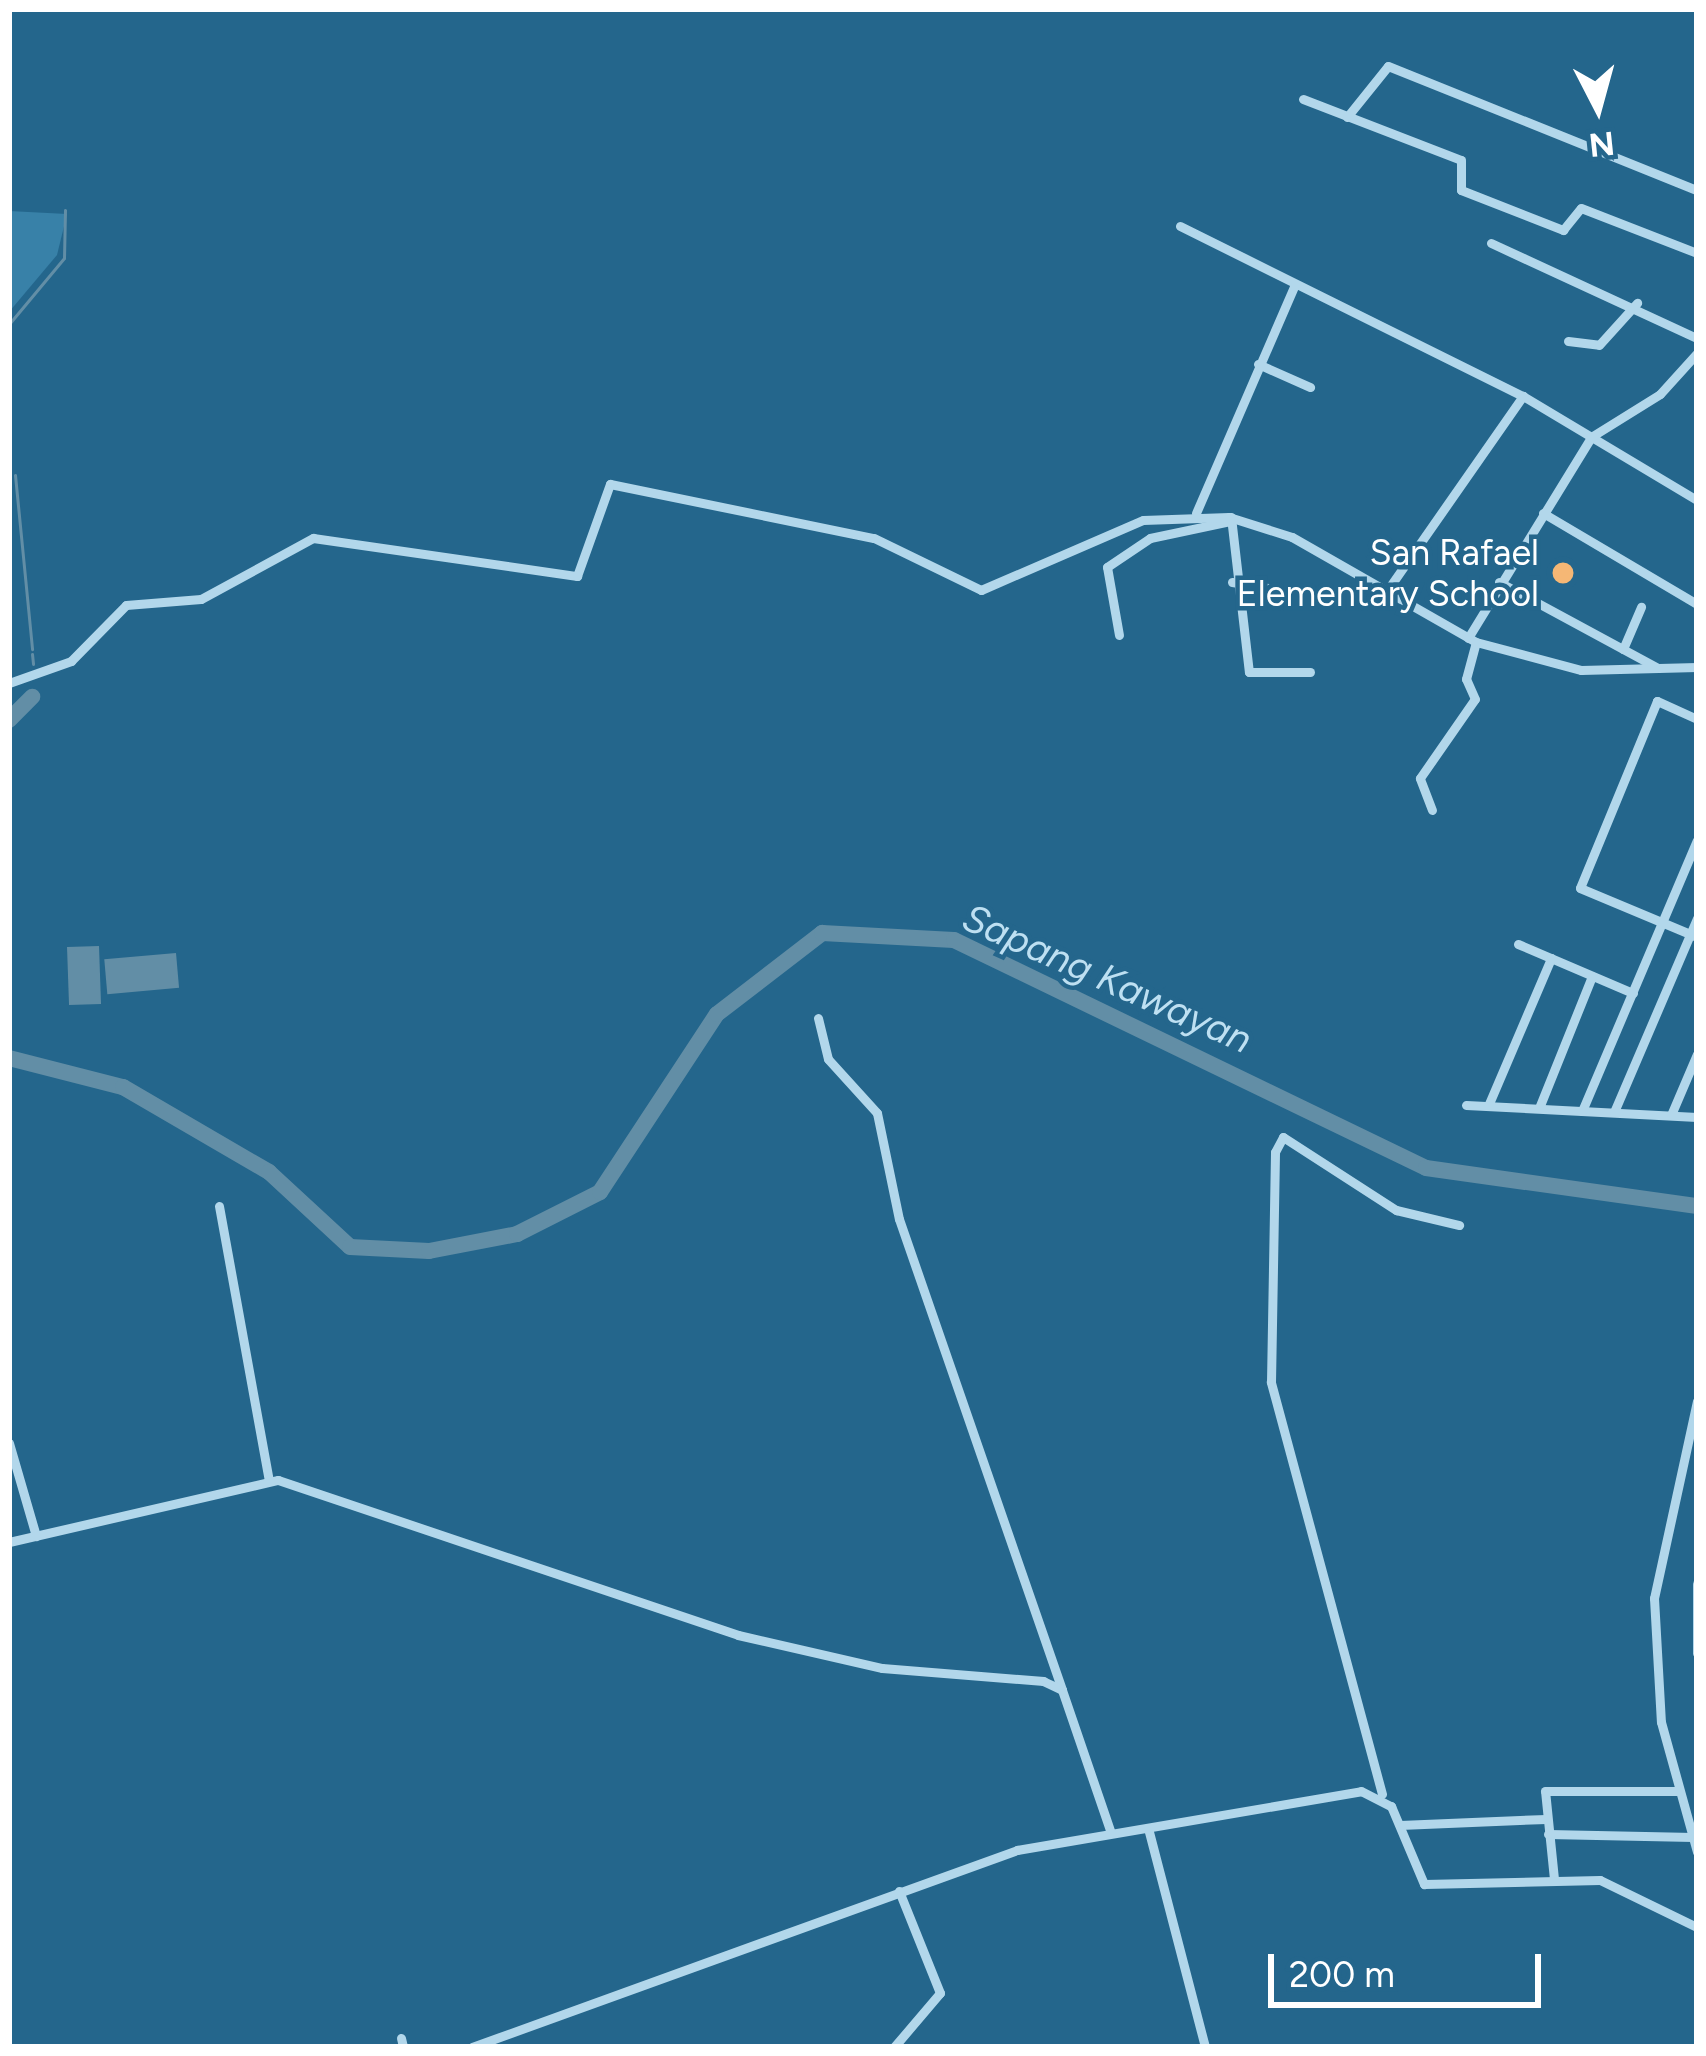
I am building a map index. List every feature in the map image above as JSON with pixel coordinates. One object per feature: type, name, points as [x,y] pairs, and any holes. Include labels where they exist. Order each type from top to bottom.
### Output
[{"type":"street","points":[[1347,117],[1388,66],[1697,190]]},
{"type":"street","points":[[1303,100],[1461,160],[1461,190],[1563,230],[1581,208],[1697,253]]},
{"type":"street","points":[[1180,226],[1523,396],[1697,500]]},
{"type":"street","points":[[1491,243],[1636,303],[1697,338]]},
{"type":"street","points":[[1196,513],[1294,284]]},
{"type":"street","points":[[1568,341],[1599,345],[1636,303]]},
{"type":"street","points":[[1432,810],[1420,778],[1475,699],[1466,679],[1472,640],[1499,582],[1591,437],[1660,394],[1697,353]]},
{"type":"street","points":[[1258,364],[1310,387]]},
{"type":"street","points":[[1384,595],[1523,396]]},
{"type":"street","points":[[9,683],[71,661],[126,605],[201,598],[313,538],[577,576],[610,484],[874,538],[981,590],[1143,520],[1196,513],[1292,537],[1384,595],[1472,640],[1581,670],[1697,667]]},
{"type":"street","points":[[1543,513],[1697,604]]},
{"type":"street","points":[[1231,519],[1232,582],[1251,676],[1310,672]]},
{"type":"street","points":[[1119,635],[1107,567],[1150,538],[1231,519]]},
{"type":"street","points":[[1232,582],[1281,590]]},
{"type":"street","points":[[1499,582],[1663,670]]},
{"type":"street","points":[[1623,649],[1640,607]]},
{"type":"street","points":[[1694,936],[1580,889],[1657,701],[1697,718]]},
{"type":"street","points":[[1582,1111],[1697,840]]},
{"type":"street","points":[[1614,1112],[1694,936],[1697,918]]},
{"type":"street","points":[[1518,944],[1633,993]]},
{"type":"street","points":[[1488,1106],[1551,958]]},
{"type":"street","points":[[1539,1108],[1592,976]]},
{"type":"street","points":[[818,1018],[828,1059],[877,1113],[903,1231],[1111,1833]]},
{"type":"street","points":[[1671,1115],[1697,1054]]},
{"type":"street","points":[[1466,1105],[1697,1117]]},
{"type":"street","points":[[1459,1226],[1396,1210],[1283,1137],[1275,1152],[1270,1382],[1382,1794],[1424,1884],[1554,1879],[1613,1885],[1697,1928]]},
{"type":"street","points":[[219,1206],[269,1480]]},
{"type":"street","points":[[1697,1401],[1655,1578],[1659,1708],[1697,1852]]},
{"type":"street","points":[[9,1443],[36,1536]]},
{"type":"street","points":[[9,1542],[269,1480],[738,1635],[1062,1690]]},
{"type":"street","points":[[1697,1584],[1697,1653]]},
{"type":"street","points":[[1554,1879],[1546,1819],[1550,1789],[1679,1791]]},
{"type":"street","points":[[472,2047],[898,1891],[1111,1833],[1382,1794]]},
{"type":"street","points":[[1400,1825],[1546,1819]]},
{"type":"street","points":[[1148,1828],[1205,2047]]},
{"type":"street","points":[[1548,1834],[1693,1837]]},
{"type":"street","points":[[894,2047],[940,1993],[898,1891]]},
{"type":"shaded area","points":[[9,211],[67,214],[57,255],[9,312]]},
{"type":"shaded area","points":[[99,946],[101,1004],[69,1005],[67,947]]},
{"type":"shaded area","points":[[176,953],[179,988],[107,994],[104,959]]},
{"type":"waterway","points":[[9,324],[64,258],[65,210]]},
{"type":"waterway","points":[[15,475],[32,649]]},
{"type":"waterway","points":[[32,654],[33,664]]},
{"type":"waterway","points":[[9,720],[32,697]]},
{"type":"waterway","name":"Sapang Kawayan","points":[[9,1058],[123,1087],[269,1172],[350,1247],[429,1251],[517,1234],[600,1192],[717,1014],[822,933],[954,940],[1426,1168],[1697,1206]]},
{"type":"place","name":"San Rafael Elementary School","points":[[1563,573]]}]
